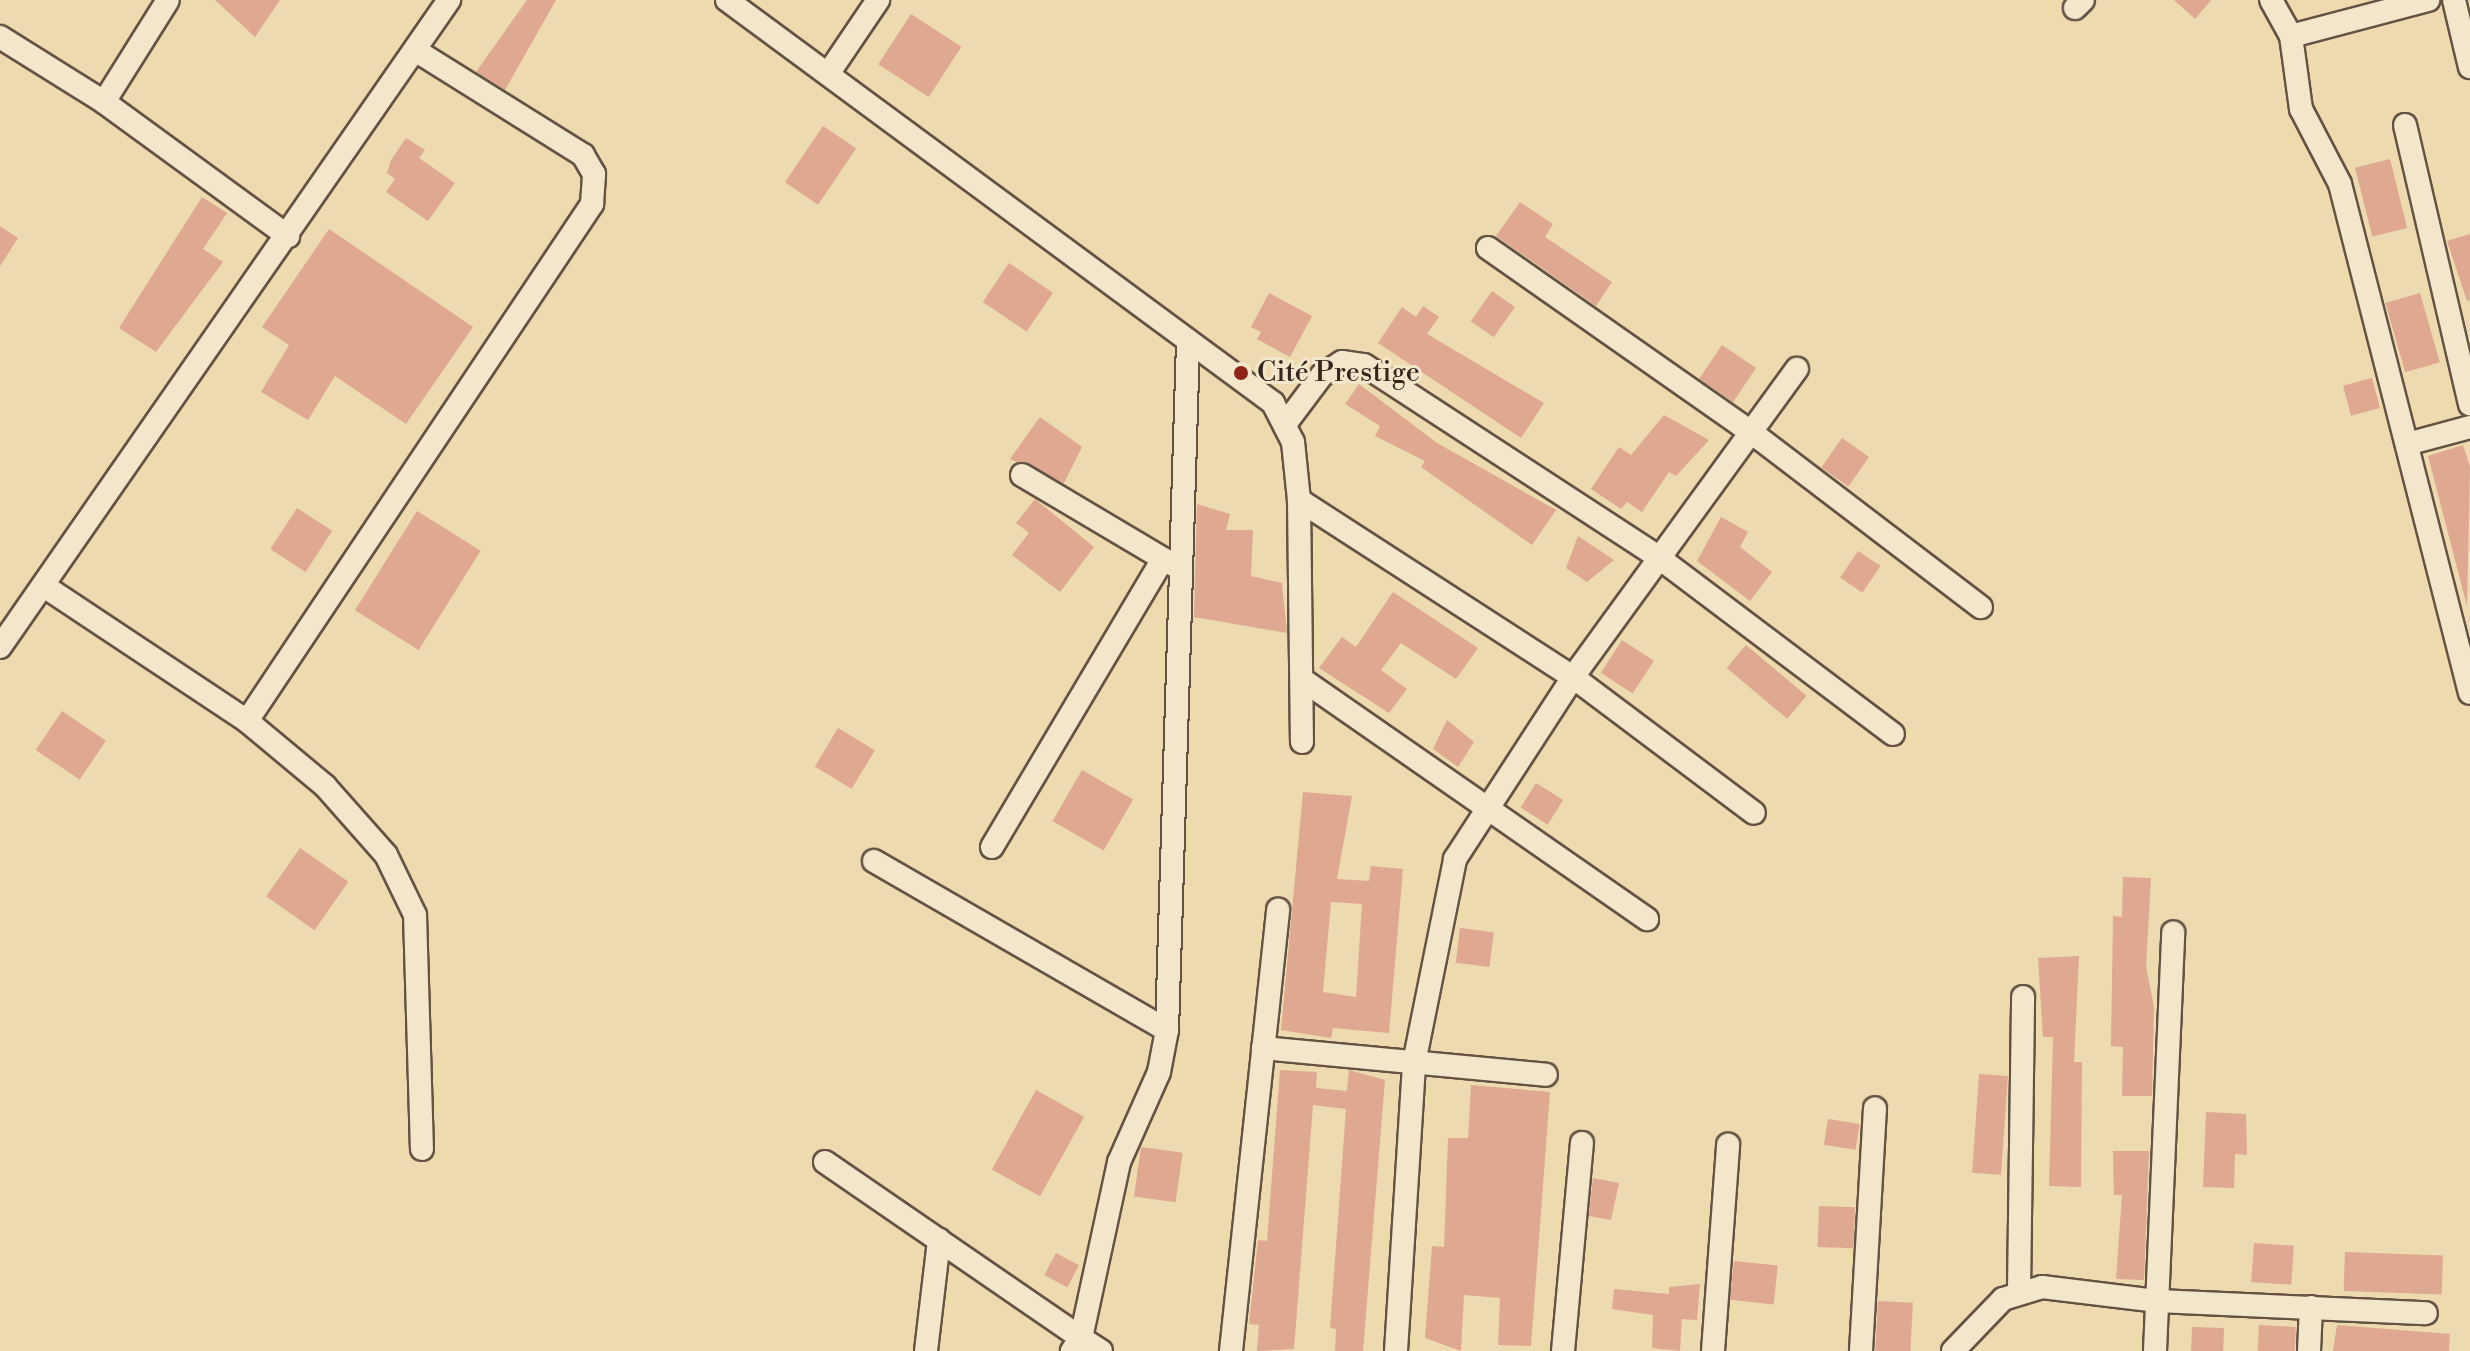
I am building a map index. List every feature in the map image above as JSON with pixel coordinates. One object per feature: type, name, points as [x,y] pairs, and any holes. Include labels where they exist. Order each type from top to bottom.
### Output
[{"type":"street","points":[[104,102],[168,0]]},
{"type":"street","points":[[0,647],[449,0]]},
{"type":"street","points":[[727,0],[830,71],[1273,403],[1286,423],[1299,500],[1302,742]]},
{"type":"street","points":[[830,71],[878,0]]},
{"type":"street","points":[[2271,0],[2291,36],[2301,109],[2340,184],[2470,693]]},
{"type":"street","points":[[2291,36],[2428,0]]},
{"type":"street","points":[[2454,0],[2470,67]]},
{"type":"street","points":[[0,37],[104,102],[288,236]]},
{"type":"street","points":[[247,721],[592,204],[594,174],[583,155],[415,50]]},
{"type":"street","points":[[2405,125],[2470,405]]},
{"type":"street","points":[[1488,248],[1751,432],[1981,607]]},
{"type":"street","points":[[1076,1345],[1119,1162],[1159,1072],[1167,1030],[1172,564],[1188,341]]},
{"type":"street","points":[[1286,423],[1322,375],[1342,362],[1364,365],[1658,557],[1893,734]]},
{"type":"street","points":[[1396,1351],[1414,1063],[1455,859],[1485,806],[1573,677],[1797,369]]},
{"type":"street","points":[[2407,444],[2470,427]]},
{"type":"street","points":[[1022,475],[1172,564]]},
{"type":"street","points":[[1299,500],[1573,677],[1754,813]]},
{"type":"street","points":[[992,847],[1172,564]]},
{"type":"street","points":[[44,586],[247,721],[325,786],[404,884],[415,915],[422,1149]]},
{"type":"street","points":[[1303,680],[1647,919]]},
{"type":"street","points":[[874,861],[1167,1030]]},
{"type":"street","points":[[1231,1351],[1278,909]]},
{"type":"street","points":[[2155,1351],[2173,932]]},
{"type":"street","points":[[1953,1351],[2019,1290],[2023,997]]},
{"type":"street","points":[[1263,1048],[1546,1075]]},
{"type":"street","points":[[1861,1351],[1875,1108]]},
{"type":"street","points":[[1563,1351],[1582,1143]]},
{"type":"street","points":[[1713,1351],[1728,1145]]},
{"type":"street","points":[[825,1162],[939,1240],[1076,1345],[1101,1351]]},
{"type":"street","points":[[926,1351],[939,1240]]},
{"type":"street","points":[[2019,1290],[2158,1301],[2426,1313]]},
{"type":"street","points":[[2309,1351],[2311,1307]]},
{"type":"building","points":[[215,0],[280,0],[255,37]]},
{"type":"building","points":[[527,0],[556,0],[505,90],[476,72]]},
{"type":"building","points":[[2174,0],[2211,0],[2195,19]]},
{"type":"building","points":[[911,14],[961,47],[929,97],[878,64]]},
{"type":"building","points":[[823,126],[856,148],[818,205],[785,182]]},
{"type":"building","points":[[406,138],[425,150],[419,158],[455,183],[428,221],[386,192],[395,179],[387,173],[391,160]]},
{"type":"building","points":[[2390,159],[2407,228],[2372,237],[2355,168]]},
{"type":"building","points":[[202,197],[227,213],[203,249],[223,262],[156,352],[119,328]]},
{"type":"building","points":[[1520,202],[1553,224],[1545,237],[1612,282],[1596,306],[1496,236]]},
{"type":"building","points":[[0,226],[18,238],[0,266]]},
{"type":"building","points":[[329,229],[473,327],[406,424],[335,376],[308,420],[261,392],[289,345],[262,327]]},
{"type":"building","points":[[2470,234],[2470,300],[2467,301],[2447,241]]},
{"type":"building","points":[[1009,263],[1053,293],[1027,332],[983,302]]},
{"type":"building","points":[[1492,291],[1515,307],[1494,337],[1471,321]]},
{"type":"building","points":[[1269,293],[1312,316],[1290,357],[1257,339],[1261,332],[1251,327]]},
{"type":"building","points":[[2420,293],[2440,362],[2405,372],[2385,303]]},
{"type":"building","points":[[1423,306],[1439,317],[1427,334],[1544,403],[1521,438],[1378,343],[1402,307],[1416,317]]},
{"type":"building","points":[[1722,345],[1756,368],[1733,402],[1699,379]]},
{"type":"building","points":[[2372,378],[2380,408],[2351,416],[2343,386]]},
{"type":"building","points":[[1359,384],[1437,443],[1556,510],[1532,545],[1421,467],[1425,461],[1375,436],[1380,426],[1345,404]]},
{"type":"building","points":[[1664,415],[1709,440],[1676,476],[1669,472],[1642,512],[1627,502],[1621,509],[1591,489],[1619,447],[1631,455]]},
{"type":"building","points":[[1040,417],[1082,447],[1064,483],[1010,459]]},
{"type":"building","points":[[1842,438],[1869,457],[1848,486],[1821,467]]},
{"type":"building","points":[[2463,445],[2470,467],[2467,606],[2428,456]]},
{"type":"building","points":[[1035,499],[1094,547],[1060,592],[1012,555],[1029,533],[1016,523]]},
{"type":"building","points":[[1197,504],[1230,514],[1226,530],[1253,530],[1251,576],[1282,583],[1287,633],[1194,617]]},
{"type":"building","points":[[297,508],[332,531],[306,572],[270,549]]},
{"type":"building","points":[[417,511],[481,551],[419,650],[355,610]]},
{"type":"building","points":[[1721,517],[1748,532],[1740,547],[1772,572],[1750,601],[1697,561]]},
{"type":"building","points":[[1578,536],[1614,560],[1587,582],[1566,568]]},
{"type":"building","points":[[1858,551],[1880,566],[1862,593],[1840,578]]},
{"type":"building","points":[[1393,592],[1478,648],[1456,679],[1401,643],[1381,670],[1407,689],[1389,713],[1319,668],[1342,637],[1356,647]]},
{"type":"building","points":[[1622,640],[1654,661],[1633,693],[1601,673]]},
{"type":"building","points":[[1746,645],[1807,696],[1787,719],[1727,668]]},
{"type":"building","points":[[62,711],[106,741],[80,780],[36,750]]},
{"type":"building","points":[[1447,720],[1474,742],[1458,767],[1433,749]]},
{"type":"building","points":[[838,728],[875,750],[852,789],[815,767]]},
{"type":"building","points":[[1082,770],[1133,800],[1104,851],[1052,821]]},
{"type":"building","points":[[1536,783],[1563,800],[1548,825],[1521,808]]},
{"type":"building","points":[[1303,792],[1352,796],[1337,879],[1369,881],[1371,866],[1403,869],[1389,1033],[1333,1028],[1331,1038],[1281,1030]],"holes":[[[1331,902],[1362,904],[1356,997],[1323,992]]]},
{"type":"building","points":[[300,848],[348,882],[314,930],[266,896]]},
{"type":"building","points":[[2123,877],[2151,878],[2146,966],[2154,1007],[2152,1096],[2122,1096],[2123,1047],[2111,1046],[2113,916],[2122,917]]},
{"type":"building","points":[[1460,928],[1494,932],[1489,967],[1456,963]]},
{"type":"building","points":[[2079,956],[2074,1062],[2082,1062],[2081,1187],[2049,1186],[2053,1037],[2043,1037],[2038,958]]},
{"type":"building","points":[[1280,1070],[1317,1072],[1316,1088],[1347,1091],[1349,1070],[1385,1080],[1363,1351],[1335,1351],[1336,1329],[1330,1328],[1346,1109],[1313,1105],[1294,1349],[1257,1351],[1259,1325],[1249,1324],[1258,1240],[1267,1241]]},
{"type":"building","points":[[1979,1074],[2008,1076],[2001,1175],[1972,1173]]},
{"type":"building","points":[[1471,1085],[1550,1092],[1531,1346],[1498,1345],[1500,1298],[1464,1295],[1461,1351],[1425,1338],[1432,1246],[1444,1247],[1448,1138],[1468,1138]]},
{"type":"building","points":[[1036,1090],[1084,1117],[1040,1196],[992,1170]]},
{"type":"building","points":[[2206,1112],[2246,1114],[2247,1155],[2235,1154],[2234,1188],[2203,1187]]},
{"type":"building","points":[[1828,1119],[1860,1124],[1856,1150],[1824,1145]]},
{"type":"building","points":[[1141,1147],[1183,1153],[1176,1202],[1134,1197]]},
{"type":"building","points":[[2113,1151],[2149,1151],[2144,1280],[2116,1279],[2122,1195],[2114,1195]]},
{"type":"building","points":[[1593,1178],[1619,1183],[1611,1220],[1589,1216]]},
{"type":"building","points":[[1819,1206],[1855,1207],[1854,1248],[1818,1247]]},
{"type":"building","points":[[2254,1243],[2294,1246],[2291,1285],[2251,1282]]},
{"type":"building","points":[[2345,1252],[2443,1255],[2442,1294],[2344,1291]]},
{"type":"building","points":[[1056,1253],[1079,1265],[1067,1287],[1044,1275]]},
{"type":"building","points":[[1734,1261],[1778,1266],[1774,1304],[1730,1300]]},
{"type":"building","points":[[1700,1284],[1697,1320],[1682,1319],[1680,1351],[1652,1348],[1653,1315],[1612,1309],[1614,1289],[1669,1294],[1669,1287]]},
{"type":"building","points":[[1878,1301],[1913,1303],[1910,1351],[1875,1351]]},
{"type":"building","points":[[2259,1325],[2296,1327],[2295,1351],[2258,1351]]},
{"type":"building","points":[[2337,1325],[2450,1334],[2449,1351],[2333,1351]]},
{"type":"building","points":[[2192,1327],[2224,1328],[2223,1351],[2191,1351]]},
{"type":"place","name":"Cité Prestige","points":[[1241,373]]}]
